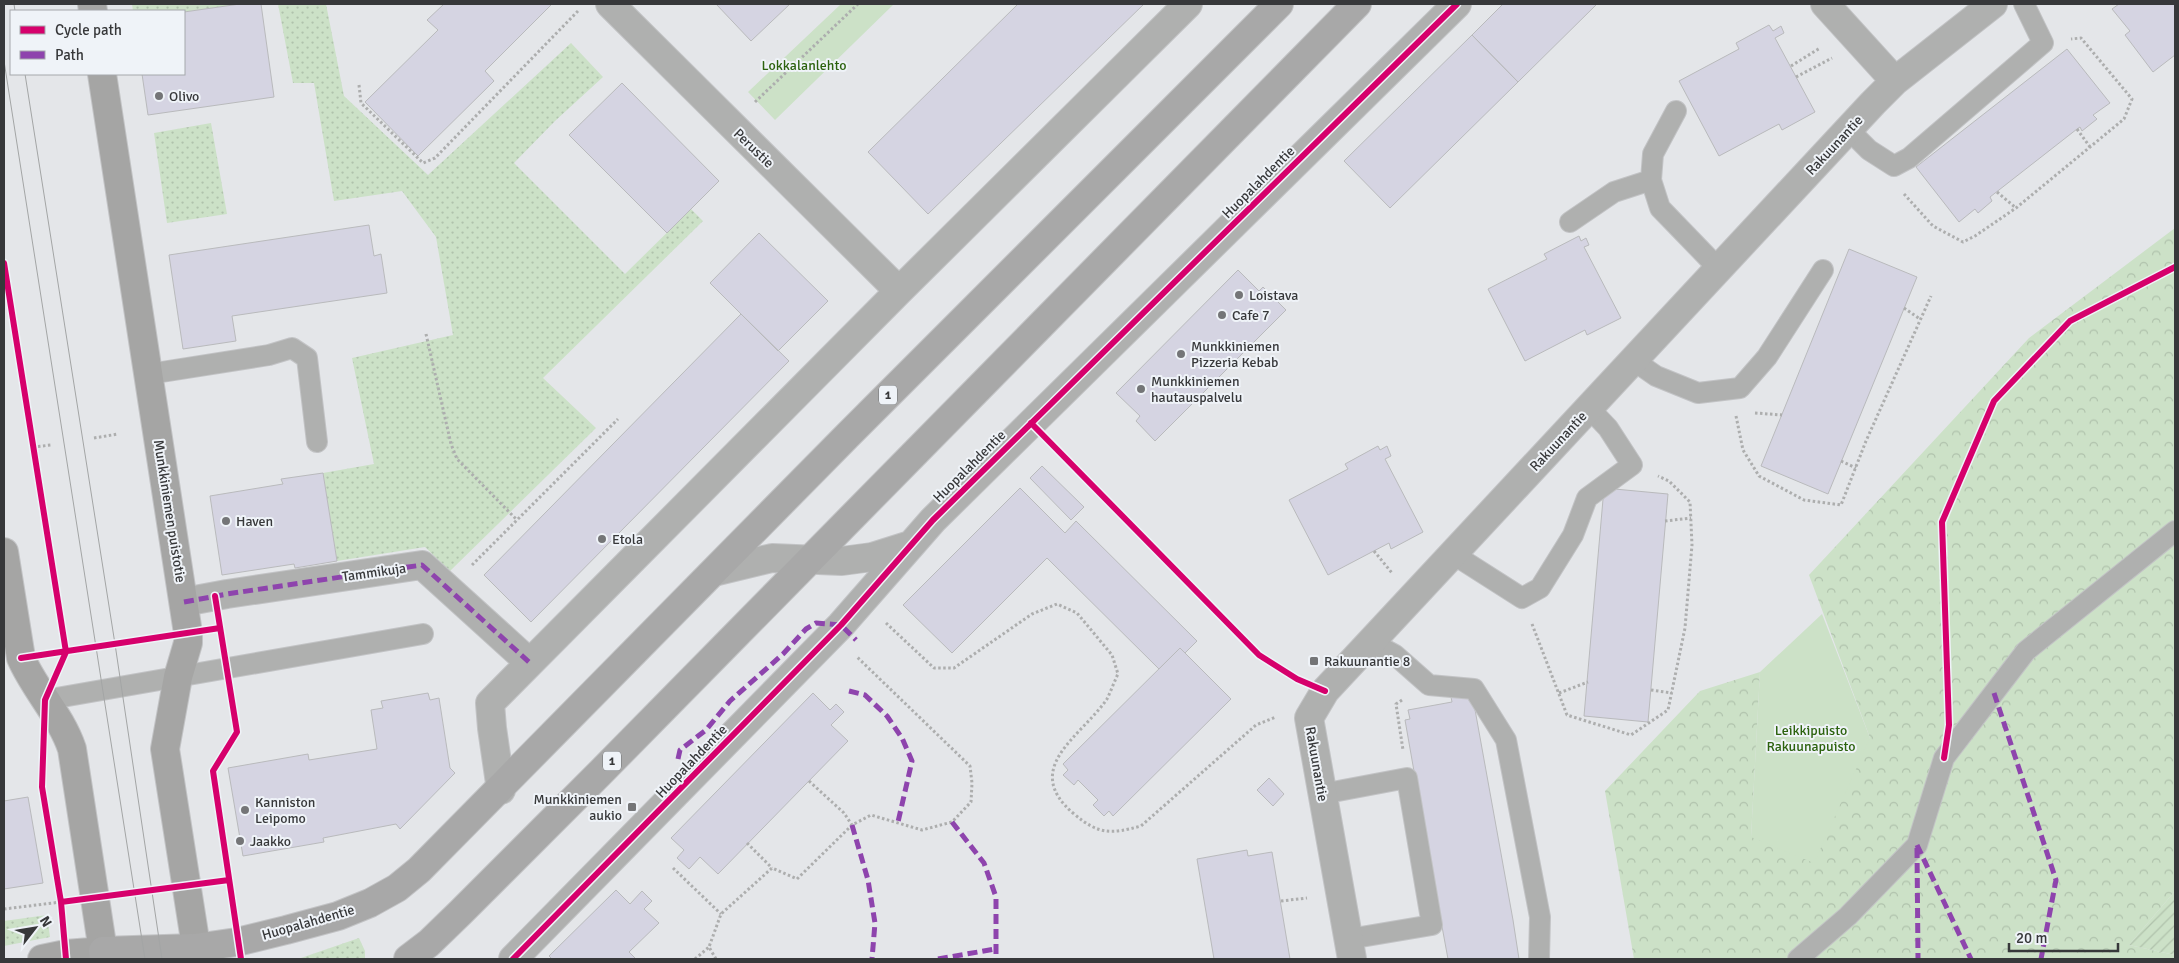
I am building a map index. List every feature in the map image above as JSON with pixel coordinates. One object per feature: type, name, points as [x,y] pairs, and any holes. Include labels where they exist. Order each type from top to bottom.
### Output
[{"type":"main road","name":"Huopalahdentie","points":[[104,955],[196,954],[286,930],[338,916],[370,903],[397,888],[420,870],[501,790],[847,436],[1279,4]]},
{"type":"main road","name":"1","points":[[408,959],[429,943],[461,912],[812,559],[1023,341],[1357,4]]},
{"type":"street","name":"Perustie","points":[[610,4],[899,291]]},
{"type":"street","points":[[501,790],[490,703],[899,291],[1188,4]]},
{"type":"street","name":"Huopalahdentie","points":[[513,959],[841,625],[912,544],[1031,423],[1457,4]]},
{"type":"street","points":[[1825,4],[1895,81]]},
{"type":"street","name":"Rakuunantie","points":[[1350,949],[1309,718],[1325,690],[1895,81],[1993,4]]},
{"type":"street","name":"Munkkiniemen puistotie","points":[[102,75],[184,602],[188,643],[178,677],[165,749],[196,954]]},
{"type":"street","name":"Huopalahdentie","points":[[714,572],[772,558],[842,561],[872,557],[912,544]]},
{"type":"street","points":[[4,552],[11,643],[66,733],[72,749],[104,955],[54,957]]},
{"type":"street","name":"Tammikuja","points":[[184,602],[422,565],[529,662]]},
{"type":"lane","points":[[1849,130],[1869,150],[1894,166],[1909,158],[2043,43],[2024,4]]},
{"type":"lane","points":[[1676,111],[1653,154],[1651,180],[1660,208],[1719,269]]},
{"type":"lane","points":[[1570,222],[1614,192],[1651,180]]},
{"type":"lane","points":[[1633,360],[1656,376],[1698,393],[1740,388],[1767,356],[1823,270]]},
{"type":"lane","points":[[148,374],[268,355],[292,348],[306,358],[316,442]]},
{"type":"lane","points":[[1453,554],[1522,598],[1540,588],[1573,534],[1587,498],[1632,465],[1608,428],[1589,408]]},
{"type":"lane","points":[[1798,959],[1848,916],[1917,845],[1944,758],[2026,652],[2175,531]]},
{"type":"lane","points":[[45,700],[422,634]]},
{"type":"lane","points":[[1371,642],[1395,655],[1428,684],[1474,689],[1506,740],[1540,917],[1539,959]]},
{"type":"lane","points":[[1322,794],[1408,778],[1432,925],[1350,949]]},
{"type":"path","points":[[731,125],[858,4]]},
{"type":"path","points":[[359,85],[360,103],[423,163],[435,158],[582,8]]},
{"type":"path","points":[[1901,191],[1932,226],[1962,242],[1975,236],[2016,208],[2124,119],[2132,99],[2081,38],[2043,43]]},
{"type":"path","points":[[1790,66],[1825,45]]},
{"type":"path","points":[[1796,77],[1834,57]]},
{"type":"path","points":[[2077,129],[2090,147]]},
{"type":"path","points":[[1997,192],[2016,208]]},
{"type":"path","points":[[1729,389],[1743,450],[1758,476],[1804,500],[1841,505],[1931,296]]},
{"type":"path","points":[[1904,308],[1920,320]]},
{"type":"path","points":[[426,334],[451,444],[458,459],[517,520]]},
{"type":"path","points":[[448,588],[618,419]]},
{"type":"path","points":[[94,438],[118,434]]},
{"type":"path","points":[[32,438],[35,457]]},
{"type":"path","points":[[33,447],[51,445]]},
{"type":"path","points":[[1841,462],[1856,468]]},
{"type":"path","points":[[1522,598],[1567,715],[1631,735],[1668,710],[1686,628],[1692,545],[1690,502],[1669,481],[1632,465]]},
{"type":"path","points":[[1665,521],[1691,518]]},
{"type":"path","points":[[1374,551],[1394,575]]},
{"type":"path","points":[[879,617],[934,668],[954,668],[1032,614],[1057,604],[1076,613],[1112,655],[1118,674],[1107,699],[1072,738],[1054,763],[1051,781],[1056,796],[1068,809],[1088,826],[1104,832],[1121,832],[1142,826],[1256,725],[1283,714]]},
{"type":"path","points":[[747,844],[772,868],[797,878],[852,825],[871,816],[922,830],[952,822],[971,802],[972,783],[970,766],[868,667]]},
{"type":"path","points":[[1559,693],[1588,682]]},
{"type":"path","points":[[1650,690],[1672,693]]},
{"type":"path","points":[[1396,704],[1408,778]]},
{"type":"path","points":[[809,780],[844,813],[852,825]]},
{"type":"path","points":[[674,868],[721,914]]},
{"type":"path","points":[[695,959],[709,946],[721,914],[772,868]]},
{"type":"path","points":[[54,957],[61,902],[60,893]]},
{"type":"path","points":[[1280,901],[1315,897]]},
{"type":"path","points":[[4,909],[96,898]]},
{"type":"path","points":[[709,946],[716,959]]},
{"type":"green space","points":[[132,4],[240,4],[185,12],[185,10],[133,10]]},
{"type":"green space","points":[[278,4],[326,4],[344,96],[428,175],[571,43],[603,77],[555,121],[514,163],[625,274],[691,209],[703,221],[543,378],[596,428],[450,571],[425,547],[337,561],[323,473],[374,464],[352,358],[453,335],[436,237],[402,191],[334,201],[314,83],[293,83]]},
{"type":"green space","name":"Lokkalanlehto","points":[[841,4],[894,4],[775,120],[748,92]]},
{"type":"green space","points":[[211,123],[227,214],[167,223],[154,133]]},
{"type":"green space","points":[[2175,228],[2175,891],[2129,945],[2175,955],[2175,959],[1634,959],[1605,791],[1700,691],[1760,672],[1751,837],[1870,738],[1809,575],[2029,338]]},
{"type":"green space","name":"Leikkipuisto Rakuunapuisto","points":[[1822,614],[1870,738],[1814,863],[1751,837],[1760,672]]},
{"type":"green space","points":[[2175,891],[2175,955],[2129,945]]},
{"type":"green space","points":[[47,915],[50,937],[4,946],[4,921]]},
{"type":"green space","points":[[359,938],[365,951],[365,959],[298,959]]},
{"type":"building","points":[[240,4],[261,4],[274,97],[148,115],[142,75],[185,75],[185,12]]},
{"type":"building","points":[[444,4],[551,5],[485,71],[494,81],[418,156],[365,102],[438,30],[427,20]]},
{"type":"building","points":[[716,4],[790,4],[751,41]]},
{"type":"building","points":[[1018,4],[1144,4],[928,214],[868,152]]},
{"type":"building","points":[[1503,4],[1597,4],[1518,82],[1472,35]]},
{"type":"building","points":[[2119,4],[2175,4],[2175,55],[2153,72],[2125,35],[2130,31],[2112,9]]},
{"type":"building","points":[[1769,25],[1773,31],[1781,26],[1784,33],[1775,38],[1815,112],[1782,130],[1779,124],[1719,156],[1679,81],[1739,49],[1736,43]]},
{"type":"building","points":[[1472,35],[1518,82],[1390,208],[1344,161]]},
{"type":"building","points":[[2067,49],[2110,103],[2093,115],[2097,119],[2082,131],[2080,127],[2077,129],[1990,197],[1992,201],[1978,213],[1975,209],[1959,222],[1916,167]]},
{"type":"building","points":[[622,83],[719,181],[667,233],[569,135]]},
{"type":"building","points":[[369,225],[374,256],[381,254],[387,293],[232,316],[236,341],[183,349],[169,255]]},
{"type":"building","points":[[759,233],[828,301],[778,351],[710,283]]},
{"type":"building","points":[[1579,236],[1581,241],[1586,238],[1589,245],[1584,247],[1621,318],[1587,335],[1585,330],[1525,361],[1488,289],[1547,259],[1544,254]]},
{"type":"building","points":[[1849,249],[1917,277],[1828,494],[1761,466]]},
{"type":"building","points":[[1238,270],[1259,291],[1263,287],[1286,310],[1155,441],[1136,421],[1140,416],[1116,393]]},
{"type":"building","points":[[741,314],[789,361],[531,622],[484,575]]},
{"type":"building","points":[[1378,446],[1380,450],[1387,446],[1391,456],[1385,459],[1423,532],[1391,549],[1389,543],[1328,575],[1289,500],[1348,469],[1345,464]]},
{"type":"building","points":[[1042,466],[1084,507],[1071,520],[1030,478]]},
{"type":"building","points":[[323,473],[337,561],[295,568],[294,564],[222,575],[210,496],[283,484],[281,479]]},
{"type":"building","points":[[1020,488],[1065,533],[1076,521],[1197,641],[1185,653],[1180,648],[1159,669],[1047,558],[952,653],[903,605]]},
{"type":"building","points":[[1604,488],[1668,494],[1648,722],[1584,716]]},
{"type":"building","points":[[1180,648],[1231,699],[1113,816],[1109,811],[1104,816],[1093,805],[1098,800],[1078,780],[1074,785],[1063,775],[1068,770],[1063,764]]},
{"type":"building","points":[[428,693],[430,700],[439,698],[450,768],[455,773],[400,829],[396,824],[323,838],[324,842],[243,856],[228,768],[308,754],[309,760],[377,749],[371,710],[383,708],[381,701]]},
{"type":"building","points":[[813,693],[830,710],[836,704],[844,712],[831,725],[848,741],[718,874],[700,857],[689,869],[677,858],[684,850],[671,838]]},
{"type":"building","points":[[1472,693],[1519,959],[1448,959],[1427,845],[1405,720],[1410,719],[1408,710],[1452,702],[1451,697]]},
{"type":"building","points":[[1269,778],[1284,794],[1273,806],[1257,790]]},
{"type":"building","points":[[28,797],[43,883],[4,889],[4,801]]},
{"type":"building","points":[[1247,850],[1248,856],[1272,852],[1290,959],[1214,959],[1197,859]]},
{"type":"building","points":[[616,890],[630,904],[642,891],[652,901],[644,909],[659,923],[629,952],[636,959],[552,959],[549,956]]},
{"type":"tram line","points":[[14,4],[15,10]]},
{"type":"tram line","points":[[4,61],[145,959]]},
{"type":"tram line","points":[[25,75],[115,644],[162,959]]},
{"type":"marked path","points":[[184,602],[422,565],[529,662]]},
{"type":"marked path","points":[[678,759],[680,750],[706,730],[730,701],[783,654],[806,629],[816,623],[841,625],[856,640]]},
{"type":"marked path","points":[[849,691],[865,695],[887,716],[902,738],[912,761],[898,822]]},
{"type":"marked path","points":[[1994,693],[2056,880],[2041,959]]},
{"type":"marked path","points":[[952,822],[984,863],[996,897],[996,959]]},
{"type":"marked path","points":[[852,825],[868,880],[875,923],[872,959]]},
{"type":"marked path","points":[[1917,845],[1971,959]]},
{"type":"marked path","points":[[1917,848],[1918,959]]},
{"type":"marked path","points":[[938,959],[995,949]]},
{"type":"cycle path","points":[[513,959],[841,625],[933,520],[1457,4]]},
{"type":"cycle path","points":[[4,263],[66,652],[45,700],[42,787],[61,902],[66,959]]},
{"type":"cycle path","points":[[1944,758],[1949,725],[1942,522],[1994,401],[2070,321],[2175,267]]},
{"type":"cycle path","points":[[1031,423],[1259,655],[1297,679],[1325,691]]},
{"type":"cycle path","points":[[215,596],[237,732],[213,771],[241,959]]},
{"type":"cycle path","points":[[21,658],[220,628]]},
{"type":"cycle path","points":[[61,902],[229,880]]},
{"type":"place","name":"Olivo","points":[[159,96]]},
{"type":"place","name":"Loistava","points":[[1239,295]]},
{"type":"place","name":"Cafe 7","points":[[1222,315]]},
{"type":"place","name":"Munkkiniemen Pizzeria Kebab","points":[[1181,354]]},
{"type":"place","name":"Munkkiniemen hautauspalvelu","points":[[1141,389]]},
{"type":"place","name":"Haven","points":[[226,521]]},
{"type":"place","name":"Etola","points":[[602,539]]},
{"type":"place","name":"Rakuunantie 8","points":[[1314,661]]},
{"type":"place","name":"Munkkiniemen aukio","points":[[632,807]]},
{"type":"place","name":"Kanniston Leipomo","points":[[245,810]]},
{"type":"place","name":"Jaakko","points":[[240,841]]}]
